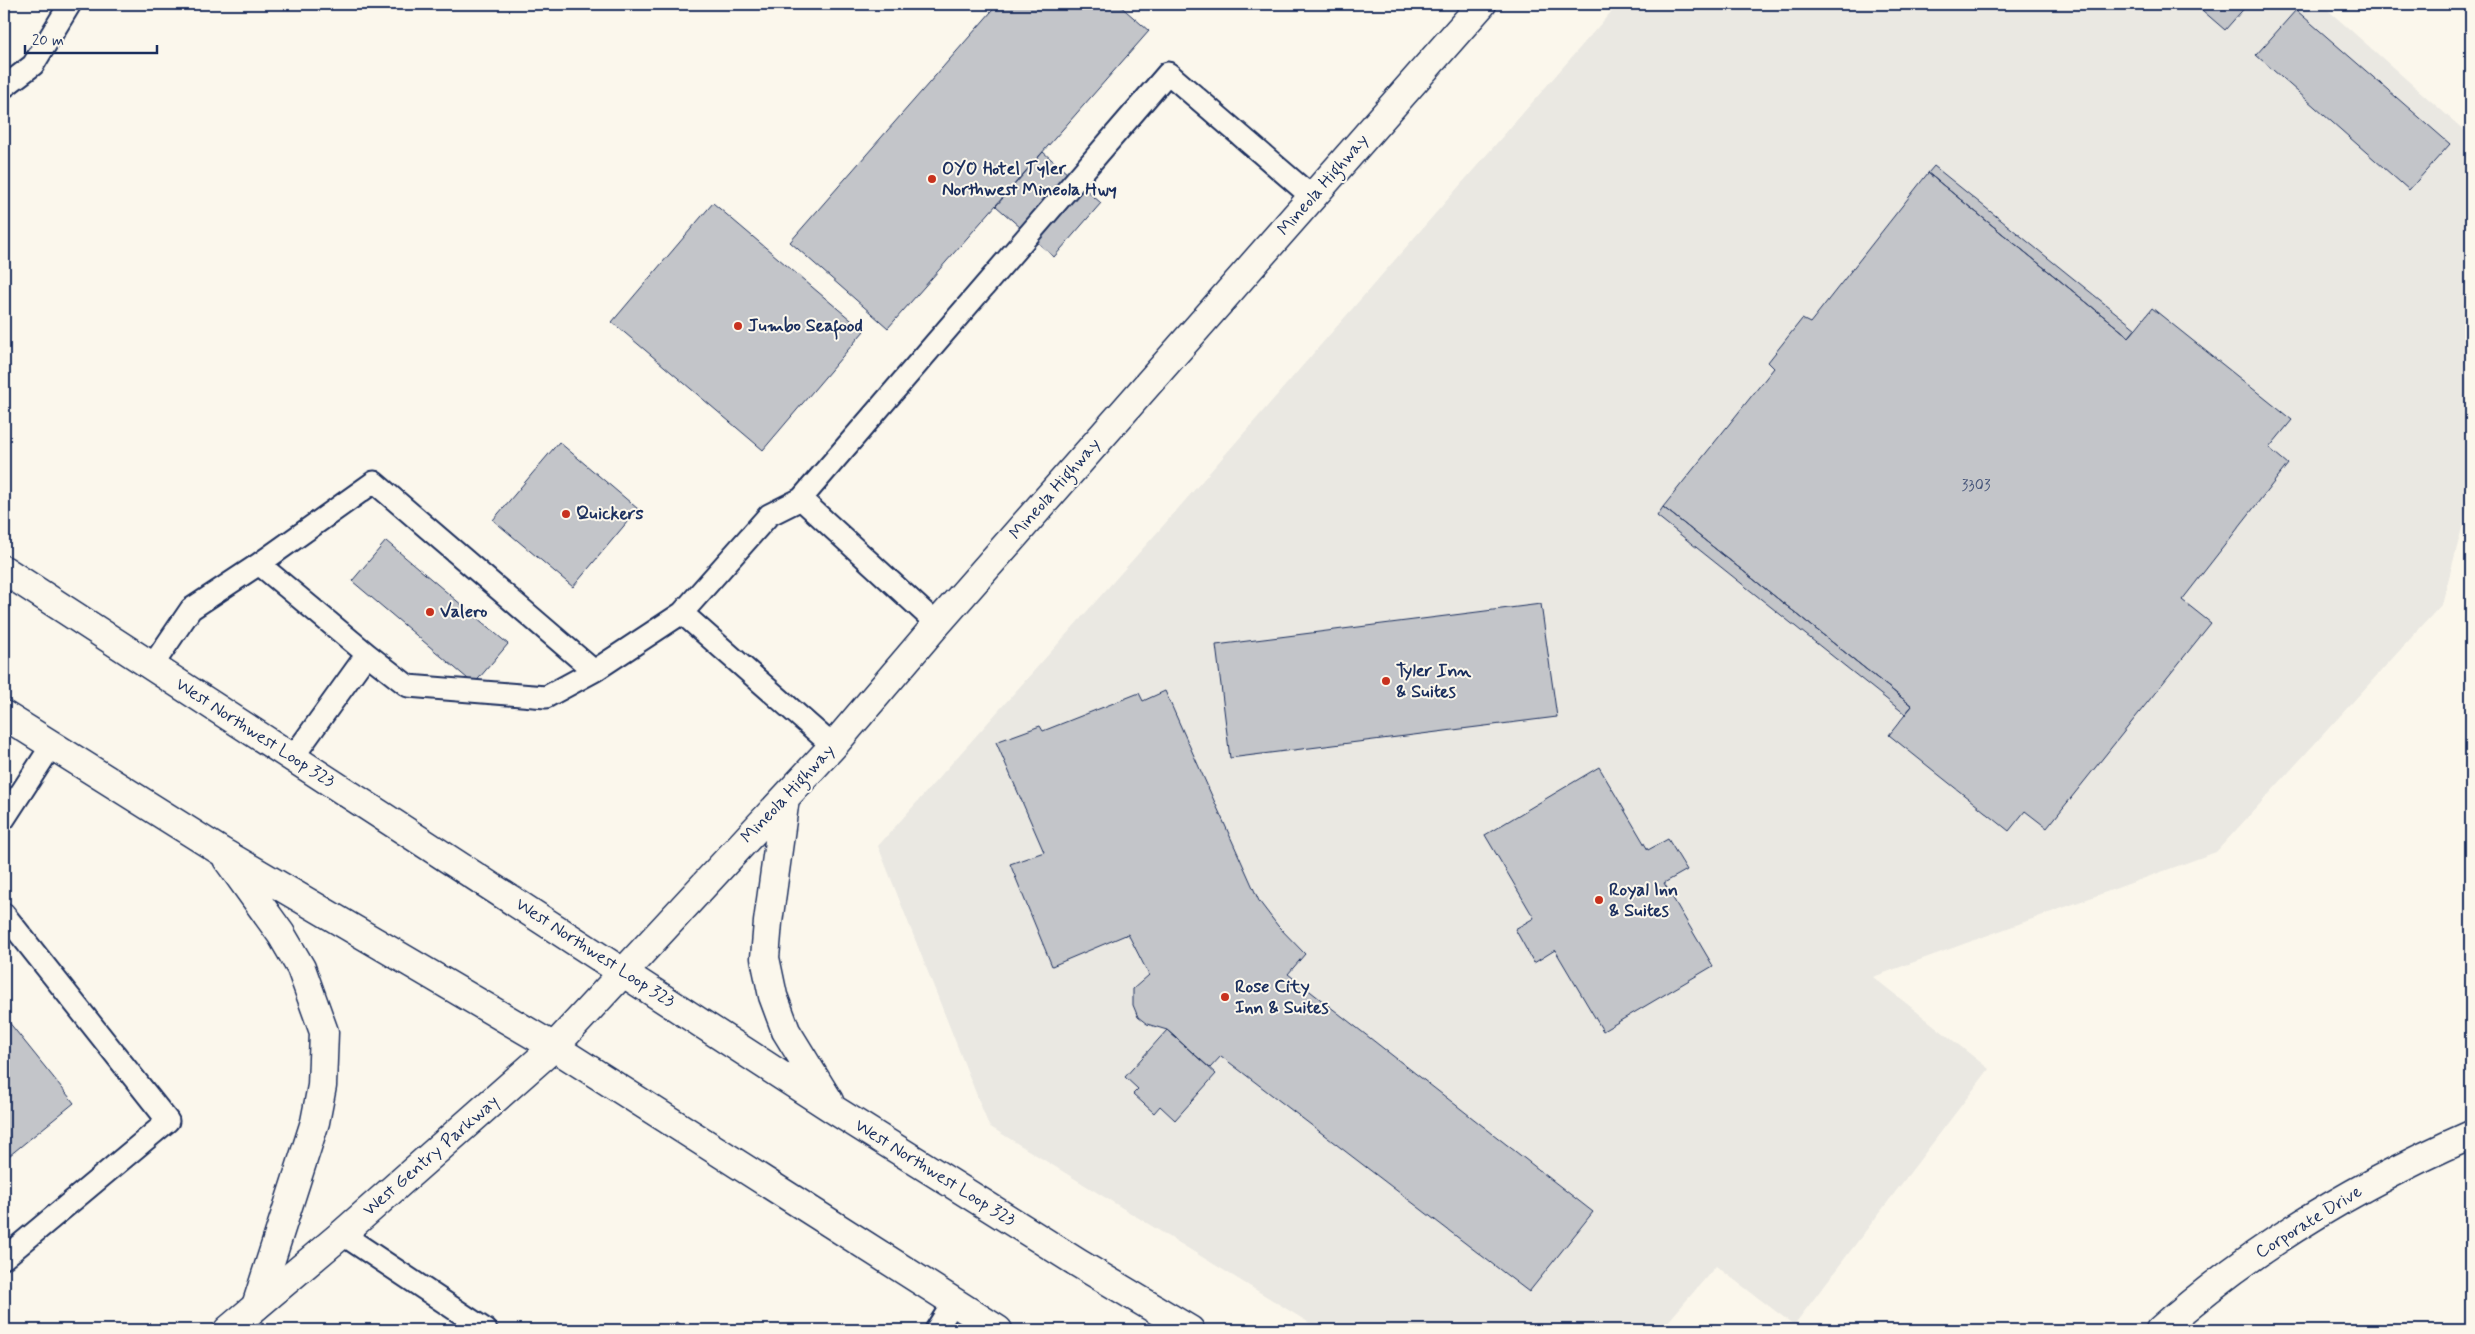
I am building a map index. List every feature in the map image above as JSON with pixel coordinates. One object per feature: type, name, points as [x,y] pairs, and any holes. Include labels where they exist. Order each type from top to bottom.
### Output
[{"type":"main road","name":"Mineola Highway","points":[[625,972],[833,746],[937,624],[1482,4]]},
{"type":"main road","name":"West Northwest Loop 323","points":[[4,570],[834,1109],[1078,1264],[1190,1330]]},
{"type":"main road","points":[[4,715],[222,852],[554,1048],[998,1330]]},
{"type":"main road","points":[[785,798],[768,922],[766,958],[773,996],[786,1031],[834,1109]]},
{"type":"main road","points":[[222,852],[281,934],[301,968],[324,1032],[322,1086],[315,1122],[256,1306]]},
{"type":"main road","name":"West Gentry Parkway","points":[[228,1330],[342,1234],[554,1048],[625,972]]},
{"type":"main road","name":"Corporate Drive","points":[[2160,1330],[2240,1267],[2315,1216],[2386,1176],[2471,1136]]},
{"type":"lane","points":[[4,87],[33,65],[70,4]]},
{"type":"lane","points":[[260,564],[408,686],[546,697],[594,671],[682,613],[769,515],[801,499],[1168,73],[1312,197]]},
{"type":"lane","points":[[152,666],[191,609],[260,564],[374,482],[594,671]]},
{"type":"lane","points":[[801,499],[937,624]]},
{"type":"lane","points":[[682,613],[833,746]]},
{"type":"lane","points":[[293,757],[367,654]]},
{"type":"lane","points":[[4,819],[52,745]]},
{"type":"lane","points":[[4,914],[168,1121],[4,1258]]},
{"type":"lane","points":[[342,1234],[486,1330]]},
{"type":"lane","points":[[936,1330],[953,1303]]},
{"type":"shaded area","points":[[1618,4],[2321,4],[2466,132],[2471,129],[2471,494],[2442,604],[2216,852],[1873,977],[1989,1069],[1794,1325],[1716,1266],[1661,1330],[1321,1330],[989,1126],[878,846],[1162,527]]},
{"type":"building","name":"OYO Hotel Tyler Northwest Mineola Hwy","points":[[998,4],[1118,4],[1149,31],[888,328],[790,242]]},
{"type":"building","points":[[2195,4],[2248,4],[2225,30]]},
{"type":"building","points":[[2296,10],[2450,144],[2409,190],[2256,55]]},
{"type":"building","points":[[1043,152],[1101,203],[1054,257],[996,206]]},
{"type":"building","points":[[1934,166],[2136,329],[2129,337],[1928,173]]},
{"type":"building","points":[[1928,173],[2129,337],[2152,308],[2292,420],[2269,448],[2288,464],[2182,600],[2211,623],[2047,828],[2025,811],[2009,831],[1889,735],[1912,706],[1663,507],[1774,368],[1768,362],[1802,319],[1810,323]]},
{"type":"building","name":"Jumbo Seafood","points":[[713,203],[864,331],[763,450],[612,322]]},
{"type":"building","name":"Quickers","points":[[559,442],[638,509],[573,587],[493,520]]},
{"type":"building","points":[[1663,507],[1912,706],[1905,714],[1657,516]]},
{"type":"building","name":"Valero","points":[[386,541],[508,644],[474,684],[352,581]]},
{"type":"building","name":"Tyler Inn & Suites","points":[[1541,604],[1557,717],[1230,758],[1216,645]]},
{"type":"building","name":"Rose City Inn & Suites","points":[[1165,691],[1259,901],[1278,926],[1305,954],[1288,974],[1593,1212],[1529,1292],[1221,1056],[1210,1068],[1167,1030],[1147,1024],[1138,1017],[1133,1005],[1133,989],[1149,975],[1128,934],[1052,966],[1010,864],[1044,852],[996,742],[1040,726],[1043,731],[1139,693],[1143,701]]},
{"type":"building","name":"Royal Inn & Suites","points":[[1599,767],[1648,850],[1668,839],[1687,870],[1664,883],[1713,966],[1603,1031],[1555,950],[1534,963],[1515,929],[1534,918],[1485,835]]},
{"type":"building","points":[[4,1016],[74,1103],[4,1160]]},
{"type":"building","points":[[1167,1030],[1216,1074],[1175,1120],[1160,1106],[1154,1113],[1133,1094],[1138,1089],[1125,1077]]},
{"type":"building","points":[[676,1322],[689,1330],[671,1330]]},
{"type":"place","name":"OYO Hotel Tyler Northwest Mineola Hwy","points":[[932,179]]},
{"type":"place","name":"Jumbo Seafood","points":[[738,326]]},
{"type":"place","name":"Quickers","points":[[566,514]]},
{"type":"place","name":"Valero","points":[[430,612]]},
{"type":"place","name":"Tyler Inn & Suites","points":[[1386,681]]},
{"type":"place","name":"Royal Inn & Suites","points":[[1599,900]]},
{"type":"place","name":"Rose City Inn & Suites","points":[[1225,997]]}]
